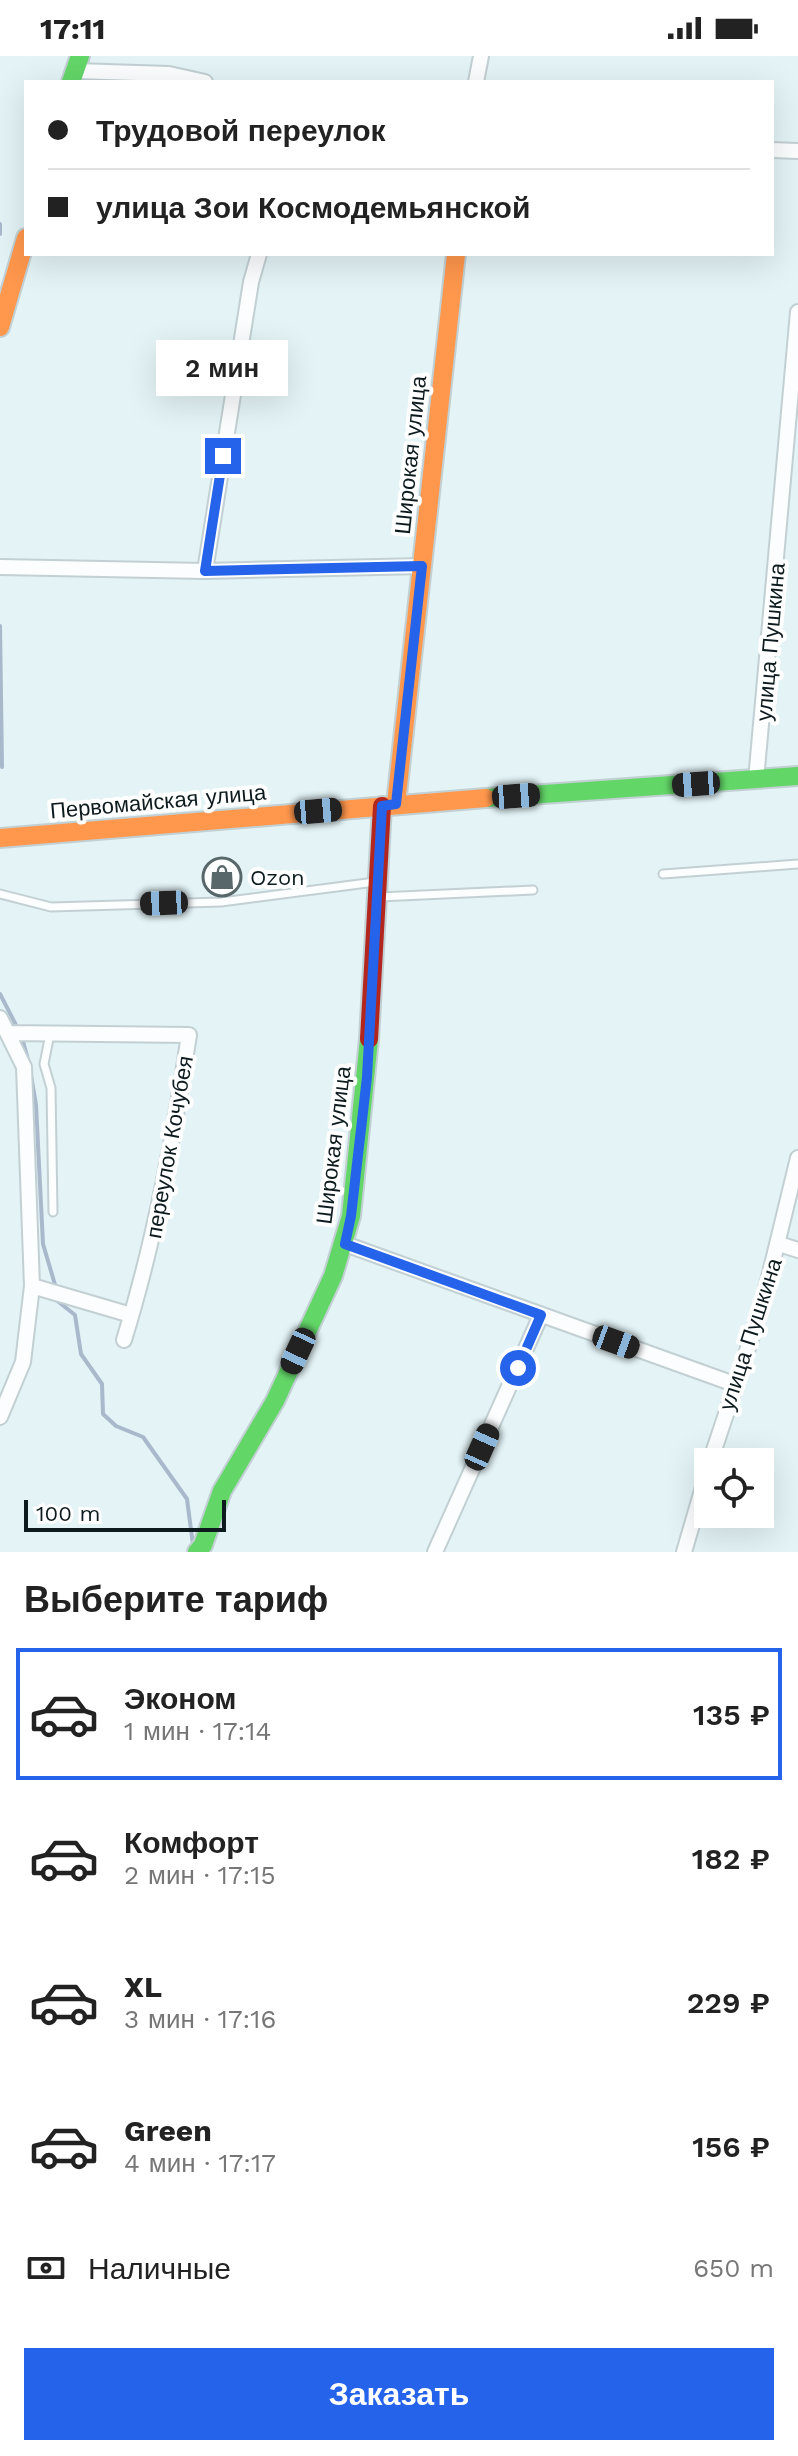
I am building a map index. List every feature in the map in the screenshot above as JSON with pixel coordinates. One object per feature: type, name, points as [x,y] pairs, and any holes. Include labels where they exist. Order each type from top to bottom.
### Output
[{"type":"main road","points":[[0,327],[24,245]]},
{"type":"main road","name":"Широкая улица","points":[[197,1552],[203,1545],[222,1491],[275,1401],[345,1244],[351,1216],[367,1077],[377,889],[422,566],[456,256]]},
{"type":"main road","name":"Первомайская улица","points":[[0,838],[389,805],[798,776]]},
{"type":"street","points":[[476,80],[481,56]]},
{"type":"street","points":[[75,70],[169,74],[196,80]]},
{"type":"street","points":[[774,150],[798,151]]},
{"type":"street","points":[[205,571],[251,282],[258,256]]},
{"type":"street","name":"улица Пушкина","points":[[756,780],[798,312]]},
{"type":"street","points":[[0,567],[205,571],[422,566]]},
{"type":"street","name":"переулок Кочубея","points":[[3,1024],[50,1034],[189,1035],[170,1156],[124,1340]]},
{"type":"street","name":"переулок Кочубея","points":[[0,1417],[23,1362],[32,1286],[24,1067],[3,1024]]},
{"type":"street","name":"улица Пушкина","points":[[714,1448],[779,1244],[798,1158]]},
{"type":"street","points":[[345,1244],[734,1384]]},
{"type":"street","points":[[779,1244],[798,1250]]},
{"type":"street","points":[[32,1286],[131,1315]]},
{"type":"street","points":[[435,1552],[541,1315]]},
{"type":"street","points":[[684,1552],[694,1518]]},
{"type":"lane","points":[[663,874],[798,864]]},
{"type":"lane","points":[[0,894],[51,907],[190,903],[377,889],[533,890]]},
{"type":"lane","points":[[50,1034],[44,1064],[51,1088],[53,1212]]},
{"type":"waterway","points":[[0,224],[0,234]]},
{"type":"waterway","points":[[0,626],[2,767]]},
{"type":"waterway","points":[[0,994],[17,1027]]},
{"type":"waterway","points":[[22,1038],[29,1063]]},
{"type":"waterway","points":[[31,1075],[36,1105],[43,1244],[56,1288]]},
{"type":"waterway","points":[[55,1299],[75,1315],[81,1354],[102,1384],[103,1414],[116,1426],[143,1437],[187,1499],[193,1545]]},
{"type":"traffic: fast","points":[[72,80],[80,56]]},
{"type":"traffic: fast","points":[[486,798],[798,776]]},
{"type":"traffic: fast","points":[[197,1552],[203,1545],[222,1491],[275,1401],[333,1276],[351,1216],[369,1039]]},
{"type":"traffic: slow","points":[[0,327],[24,245]]},
{"type":"traffic: slow","points":[[396,804],[456,256]]},
{"type":"traffic: slow","points":[[0,838],[486,798]]},
{"type":"traffic: jam","points":[[369,1039],[382,806]]},
{"type":"place","name":"Ozon","points":[[222,877]]},
{"type":"route","points":[[223,456],[205,571],[422,566],[396,804],[382,806],[367,1077],[345,1244],[541,1315],[518,1368]]}]
